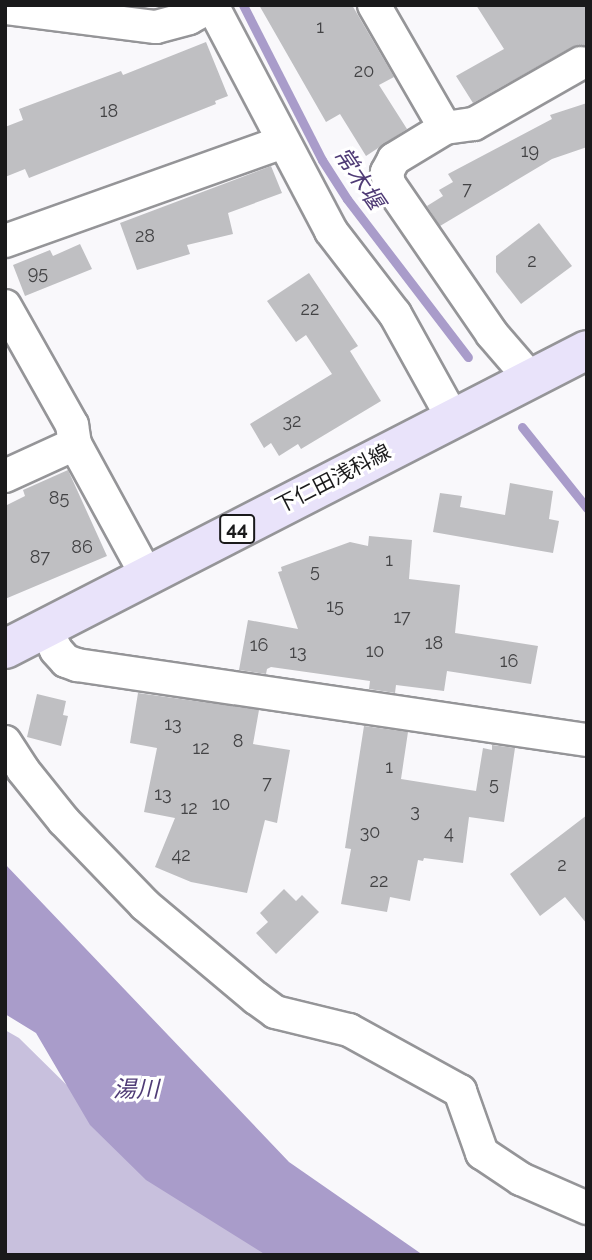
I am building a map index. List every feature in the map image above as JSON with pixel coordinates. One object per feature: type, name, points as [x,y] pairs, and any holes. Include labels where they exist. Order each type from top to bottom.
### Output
[{"type":"main road","name":"下仁田浅科線","points":[[5,649],[587,350]]},
{"type":"street","points":[[5,8],[156,27],[190,18],[212,5],[331,231],[395,314],[461,413]]},
{"type":"street","points":[[374,5],[445,128]]},
{"type":"street","points":[[525,381],[389,184],[387,172],[394,159],[445,128],[474,124],[581,63]]},
{"type":"street","points":[[5,242],[283,142]]},
{"type":"street","points":[[5,306],[72,425],[75,444],[147,576]]},
{"type":"street","points":[[5,476],[75,444]]},
{"type":"street","points":[[46,630],[56,650],[66,661],[77,665],[587,740]]},
{"type":"street","points":[[5,742],[23,770],[64,821],[145,905],[256,998],[275,1012],[349,1030],[460,1091],[482,1153],[521,1179],[587,1208]]},
{"type":"shaded area","points":[[5,1030],[19,1038],[157,1174],[286,1255],[5,1255]]},
{"type":"water","name":"湯川","points":[[5,864],[289,1162],[423,1255],[266,1255],[146,1180],[90,1125],[36,1033],[5,1014]]},
{"type":"building","points":[[259,5],[352,5],[394,77],[379,85],[407,129],[366,156],[340,114],[326,122]]},
{"type":"building","points":[[476,5],[587,5],[587,46],[572,47],[473,103],[456,76],[504,49]]},
{"type":"building","points":[[206,42],[228,96],[215,101],[216,104],[29,178],[25,169],[5,177],[5,127],[23,120],[19,109],[121,71],[123,75]]},
{"type":"building","points":[[587,103],[587,147],[552,159],[440,226],[427,206],[443,196],[439,190],[453,182],[448,174],[552,119],[550,115]]},
{"type":"building","points":[[271,166],[282,193],[228,213],[233,234],[187,245],[190,254],[137,270],[120,223]]},
{"type":"building","points":[[539,223],[572,266],[521,304],[496,272],[496,256]]},
{"type":"building","points":[[80,244],[92,269],[25,296],[13,265],[50,250],[53,256]]},
{"type":"building","points":[[309,273],[358,346],[350,351],[381,401],[301,449],[298,444],[279,456],[271,443],[264,448],[250,424],[332,374],[306,335],[296,342],[267,301]]},
{"type":"building","points":[[68,470],[107,556],[5,599],[5,506],[25,496],[23,490]]},
{"type":"building","points":[[510,483],[553,491],[549,519],[559,521],[553,553],[433,532],[440,493],[462,496],[460,507],[505,515]]},
{"type":"building","points":[[369,536],[412,540],[409,579],[460,585],[455,633],[538,646],[531,684],[447,671],[444,691],[396,685],[395,693],[369,689],[370,681],[271,667],[266,674],[239,670],[248,620],[298,629],[278,572],[282,571],[281,567],[350,542],[368,546]]},
{"type":"building","points":[[138,693],[259,710],[253,744],[290,750],[277,823],[265,820],[247,893],[191,882],[155,867],[175,818],[144,812],[157,748],[130,743]]},
{"type":"building","points":[[37,694],[66,701],[63,715],[68,716],[61,746],[27,737]]},
{"type":"building","points":[[364,726],[408,732],[401,779],[476,791],[483,748],[492,750],[492,745],[515,748],[504,822],[469,817],[463,863],[424,858],[423,861],[418,860],[410,901],[390,897],[387,912],[341,904],[351,849],[345,848]]},
{"type":"building","points":[[587,815],[587,924],[565,897],[540,916],[510,874]]},
{"type":"building","points":[[284,889],[296,901],[302,895],[319,912],[276,954],[256,933],[268,922],[260,913]]},
{"type":"waterway","name":"常木堰","points":[[243,5],[322,160],[347,199],[468,357]]},
{"type":"waterway","points":[[522,427],[587,508]]}]
